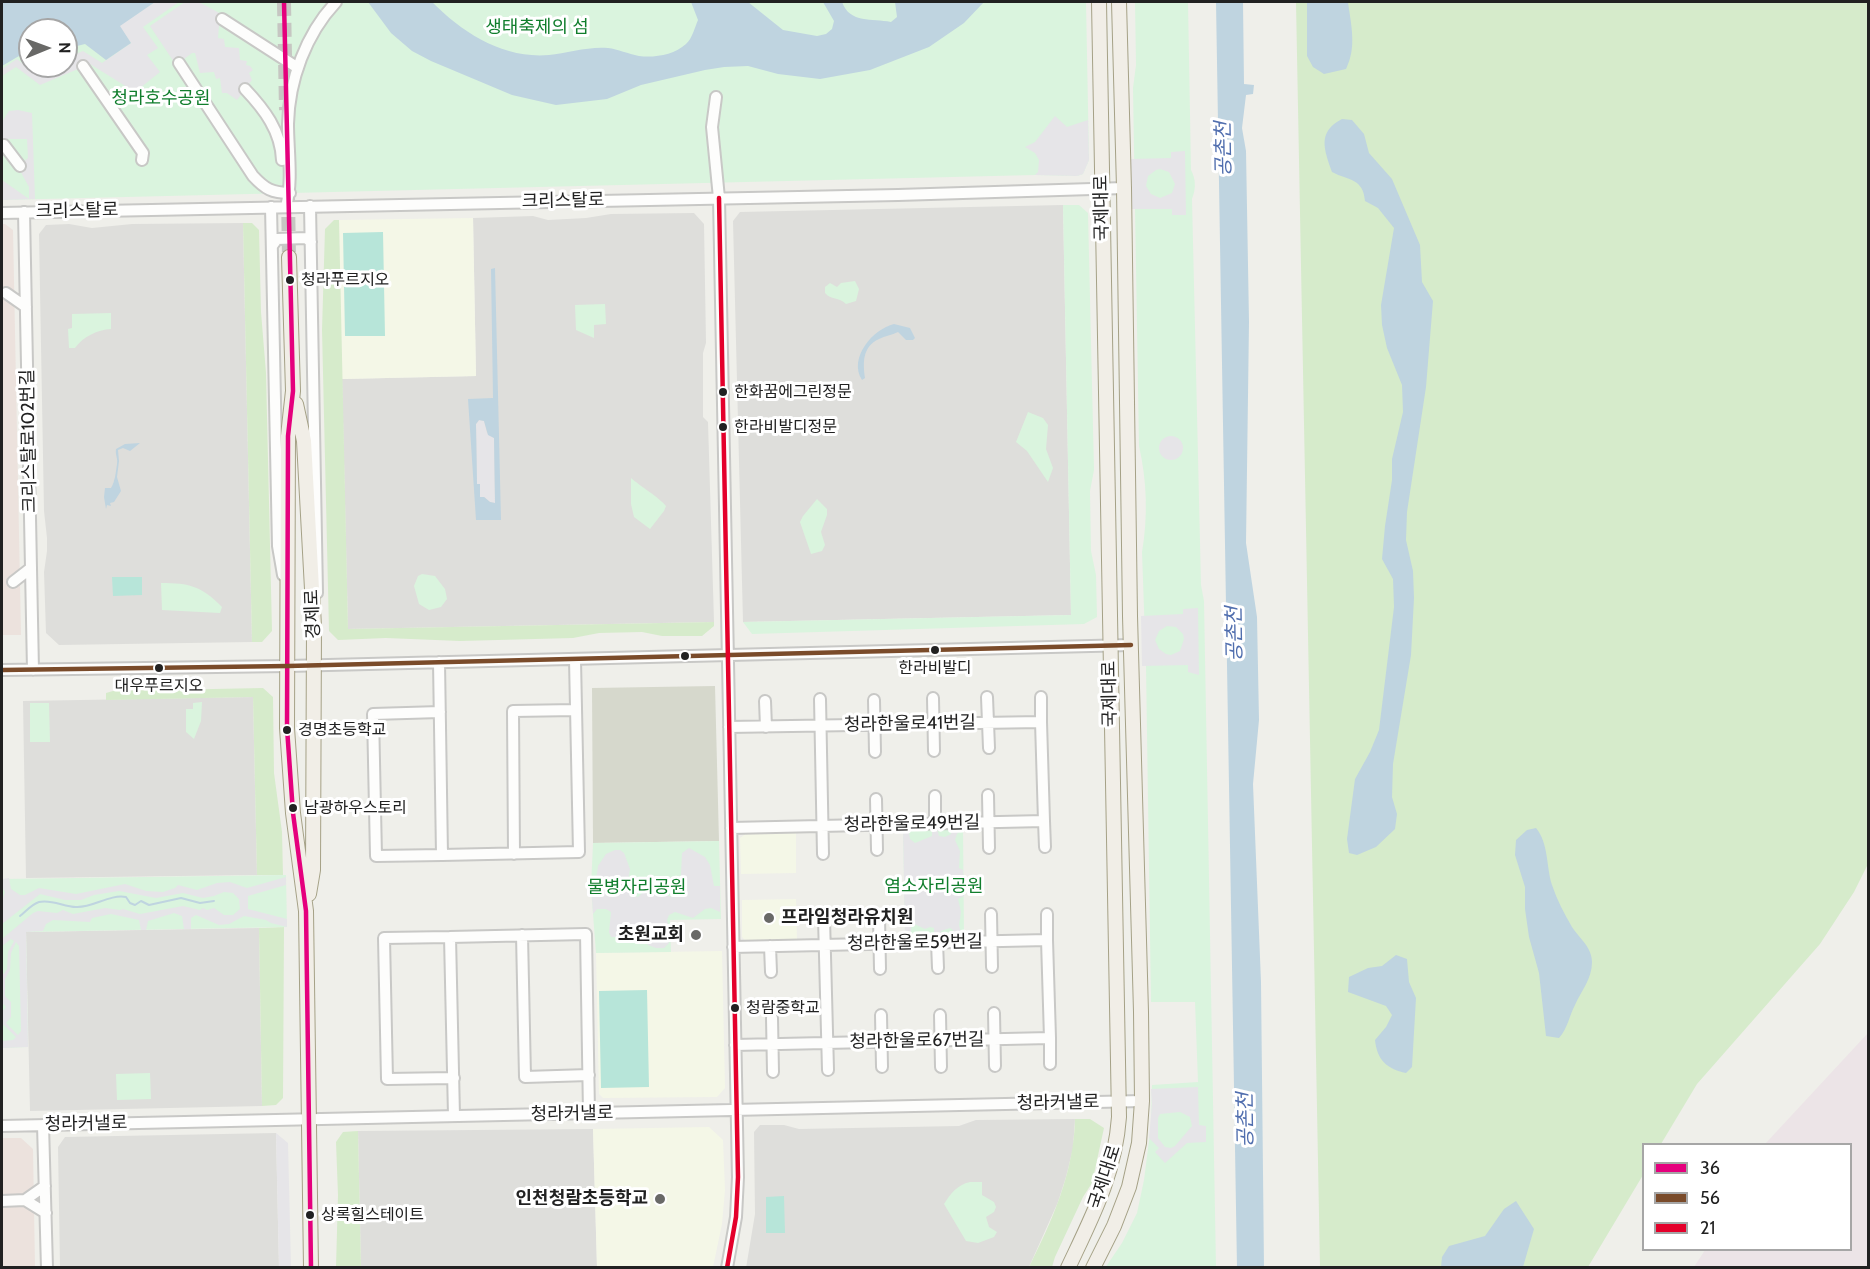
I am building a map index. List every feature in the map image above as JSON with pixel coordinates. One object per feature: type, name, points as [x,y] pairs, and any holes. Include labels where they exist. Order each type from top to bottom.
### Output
[{"type":"main road","name":"국제대로","points":[[1068,1268],[1101,1200],[1111,1170],[1118,1132],[1120,1102],[1099,2]]},
{"type":"main road","name":"국제대로","points":[[1093,1268],[1114,1226],[1129,1187],[1139,1143],[1142,1101],[1119,2]]},
{"type":"main road","name":"경제로","points":[[289,257],[293,391],[288,436],[288,768],[306,911],[311,1268]]},
{"type":"main road","name":"경제로","points":[[293,391],[304,441],[314,626],[313,870],[306,911]]},
{"type":"street","points":[[286,207],[291,88],[308,43],[333,5]]},
{"type":"street","points":[[222,19],[298,68]]},
{"type":"street","points":[[178,63],[253,176],[264,188],[276,193],[286,193]]},
{"type":"street","points":[[83,66],[143,153],[142,160]]},
{"type":"street","points":[[245,89],[267,115],[280,141],[286,193]]},
{"type":"street","points":[[716,97],[712,127],[719,198],[738,1198],[727,1268]]},
{"type":"street","points":[[4,145],[20,166]]},
{"type":"street","name":"크리스탈로","points":[[2,213],[1124,188]]},
{"type":"street","points":[[310,206],[318,584],[314,626]]},
{"type":"street","points":[[271,207],[278,546],[289,605]]},
{"type":"street","name":"크리스탈로102번길","points":[[24,212],[33,670]]},
{"type":"street","points":[[272,246],[278,239],[306,238],[311,242]]},
{"type":"street","points":[[25,279],[4,293],[26,307]]},
{"type":"street","points":[[2,583],[13,582],[31,568]]},
{"type":"street","points":[[13,582],[32,596]]},
{"type":"street","points":[[2,670],[728,657],[1131,645]]},
{"type":"street","points":[[440,712],[374,714],[376,856],[579,852],[575,660]]},
{"type":"street","points":[[438,662],[442,855]]},
{"type":"street","points":[[987,697],[988,748]]},
{"type":"street","points":[[1041,697],[1045,847]]},
{"type":"street","points":[[933,698],[934,751]]},
{"type":"street","points":[[820,699],[824,854]]},
{"type":"street","points":[[874,700],[875,752]]},
{"type":"street","points":[[765,701],[766,727]]},
{"type":"street","points":[[514,854],[513,711],[576,710]]},
{"type":"street","name":"청라한울로41번길","points":[[729,727],[1041,722]]},
{"type":"street","points":[[988,795],[989,848]]},
{"type":"street","points":[[935,796],[935,824]]},
{"type":"street","points":[[876,799],[877,850]]},
{"type":"street","name":"청라한울로49번길","points":[[731,828],[1044,821]]},
{"type":"street","points":[[991,914],[992,967]]},
{"type":"street","points":[[1047,914],[1050,1064]]},
{"type":"street","points":[[879,917],[880,969]]},
{"type":"street","points":[[824,918],[828,1070]]},
{"type":"street","points":[[454,1078],[387,1079],[384,938],[586,934],[590,1113]]},
{"type":"street","points":[[522,935],[525,1077],[589,1075]]},
{"type":"street","points":[[450,937],[454,1116]]},
{"type":"street","name":"청라한울로59번길","points":[[734,947],[1047,940]]},
{"type":"street","points":[[937,942],[938,968]]},
{"type":"street","points":[[770,946],[771,972]]},
{"type":"street","points":[[994,1013],[995,1066]]},
{"type":"street","points":[[940,1015],[941,1067]]},
{"type":"street","points":[[881,1016],[882,1067]]},
{"type":"street","points":[[772,1018],[773,1072]]},
{"type":"street","name":"청라한울로67번길","points":[[735,1046],[1050,1038]]},
{"type":"street","name":"청라커낼로","points":[[2,1126],[1142,1101]]},
{"type":"street","points":[[43,1125],[47,1268]]},
{"type":"street","points":[[26,1200],[45,1186]]},
{"type":"street","points":[[2,1200],[26,1200],[45,1213]]},
{"type":"shaded area","points":[[155,2],[179,2],[143,27],[158,48],[147,55],[160,72],[135,92],[90,64],[78,69],[78,53],[83,51],[102,63],[131,43],[119,26]]},
{"type":"shaded area","points":[[185,2],[199,2],[223,15],[218,38],[224,39],[225,47],[239,48],[240,60],[247,61],[246,65],[253,70],[249,73],[252,80],[237,100],[227,93],[222,93],[220,78],[216,79],[214,72],[200,73],[195,53],[176,65],[150,26]]},
{"type":"shaded area","points":[[17,59],[18,68],[16,67],[2,76],[2,69]]},
{"type":"shaded area","points":[[31,78],[57,78],[40,85]]},
{"type":"shaded area","points":[[9,111],[32,113],[35,199],[2,200],[2,180],[29,199],[29,187],[18,167],[28,158],[27,139],[4,139],[2,146],[2,122]]},
{"type":"shaded area","points":[[1055,116],[1067,127],[1088,120],[1089,160],[1083,174],[1077,176],[1035,175],[1038,172],[1039,160],[1035,153],[1025,147],[1035,142]]},
{"type":"shaded area","points":[[1185,151],[1186,215],[1172,215],[1172,209],[1132,209],[1131,159],[1171,158],[1171,152]],"holes":[[[1160,169],[1169,172],[1175,184],[1172,193],[1160,198],[1151,194],[1146,186],[1148,176]]]},
{"type":"shaded area","points":[[1063,205],[1071,615],[743,622],[733,221],[740,212]]},
{"type":"shaded area","points":[[694,213],[704,224],[706,343],[703,353],[703,417],[708,422],[714,622],[348,629],[342,379],[476,376],[473,218],[533,216],[548,220],[611,214]]},
{"type":"shaded area","points":[[473,218],[476,376],[342,379],[339,220]]},
{"type":"shaded area","points":[[243,223],[252,642],[59,645],[46,633],[44,572],[47,538],[44,511],[39,234],[46,225],[69,224],[92,228],[132,224]]},
{"type":"shaded area","points":[[2,224],[13,230],[21,635],[2,635]]},
{"type":"shaded area","points":[[383,232],[385,336],[345,336],[343,233]]},
{"type":"shaded area","points":[[479,420],[484,421],[487,433],[494,438],[495,503],[480,497],[480,485],[477,484],[476,424]]},
{"type":"shaded area","points":[[1171,436],[1180,439],[1183,448],[1180,457],[1171,460],[1162,457],[1159,448],[1162,439]]},
{"type":"shaded area","points":[[112,577],[142,577],[142,595],[113,596]]},
{"type":"shaded area","points":[[1198,608],[1199,675],[1188,672],[1188,665],[1142,666],[1141,616],[1183,614],[1183,609]],"holes":[[[1167,626],[1176,627],[1183,634],[1184,639],[1180,651],[1171,655],[1166,654],[1159,649],[1155,640],[1159,631]]]},
{"type":"shaded area","points":[[715,686],[719,841],[593,843],[592,688]]},
{"type":"shaded area","points":[[253,697],[257,875],[26,878],[23,701]]},
{"type":"shaded area","name":"염소자리공원","points":[[952,827],[963,827],[955,840],[960,851],[959,868],[963,870],[964,896],[958,899],[962,937],[955,937],[950,928],[941,931],[940,937],[934,937],[934,928],[925,929],[914,924],[911,928],[911,937],[905,937],[903,828],[908,828],[910,839],[915,843],[932,836],[932,828],[937,828],[939,836],[945,837],[951,834]]},
{"type":"shaded area","points":[[796,832],[796,873],[741,874],[740,838],[747,833]]},
{"type":"shaded area","points":[[689,848],[705,857],[710,865],[714,886],[720,886],[720,912],[711,908],[705,909],[693,918],[675,912],[669,915],[667,920],[669,943],[664,948],[648,945],[642,935],[637,933],[623,937],[611,937],[609,932],[611,912],[606,909],[597,909],[593,914],[591,888],[595,888],[598,866],[606,854],[615,850],[624,853],[630,869],[627,886],[630,895],[638,897],[649,887],[657,887],[668,896],[677,897],[680,894],[682,853]]},
{"type":"shaded area","points":[[286,877],[286,885],[248,896],[248,909],[287,919],[287,927],[244,916],[229,924],[219,925],[196,915],[191,918],[191,929],[184,929],[182,916],[174,913],[148,921],[146,930],[141,930],[139,920],[111,914],[92,918],[90,922],[53,920],[46,924],[43,931],[26,932],[28,1047],[2,1048],[2,1041],[13,1040],[16,1037],[4,1025],[2,1026],[2,1011],[6,1008],[2,1004],[2,973],[4,974],[7,969],[8,952],[14,941],[11,939],[2,946],[2,939],[33,913],[38,911],[57,913],[63,910],[73,914],[105,908],[123,909],[140,914],[183,906],[200,910],[214,908],[224,915],[233,915],[240,909],[239,899],[233,893],[224,892],[203,898],[183,893],[156,898],[119,891],[94,895],[81,900],[65,900],[40,894],[2,924],[2,901],[5,892],[2,879],[9,878],[11,889],[20,895],[39,888],[76,894],[125,884],[146,891],[163,892],[178,885],[197,890],[217,883],[230,882],[247,888]],"holes":[[[16,942],[19,946],[21,1031],[18,1035],[6,1023],[11,1017],[11,1002],[5,996],[5,979],[10,970],[11,953]]]},
{"type":"shaded area","name":"프라임청라유치원","points":[[796,899],[797,941],[747,942],[742,937],[742,900]]},
{"type":"shaded area","points":[[259,928],[262,1106],[30,1111],[26,932]]},
{"type":"shaded area","name":"청람중학교","points":[[722,951],[725,1088],[717,1097],[603,1098],[599,1094],[596,953]]},
{"type":"shaded area","points":[[647,990],[649,1087],[601,1088],[599,991]]},
{"type":"shaded area","points":[[1868,1033],[1868,1267],[1694,1267],[1704,1251],[1852,1251],[1852,1143],[1766,1143]]},
{"type":"shaded area","points":[[1198,1087],[1199,1125],[1206,1126],[1206,1142],[1187,1143],[1165,1163],[1155,1152],[1159,1148],[1149,1138],[1151,1089]],"holes":[[[1180,1112],[1190,1117],[1192,1126],[1175,1146],[1165,1147],[1158,1138],[1160,1114]]]},
{"type":"shaded area","points":[[1075,1119],[1073,1149],[1066,1177],[1058,1202],[1029,1267],[746,1268],[755,1214],[754,1132],[760,1125],[784,1125],[799,1129],[959,1126],[976,1120]]},
{"type":"shaded area","name":"인천청람초등학교","points":[[709,1127],[723,1140],[725,1190],[722,1224],[713,1267],[597,1267],[593,1129]]},
{"type":"shaded area","points":[[593,1129],[597,1267],[361,1267],[358,1131]]},
{"type":"shaded area","points":[[276,1133],[279,1267],[60,1267],[58,1147],[65,1137]]},
{"type":"shaded area","points":[[276,1133],[288,1143],[291,1267],[279,1267]]},
{"type":"shaded area","points":[[2,1138],[21,1138],[33,1149],[35,1267],[2,1267]]},
{"type":"shaded area","points":[[784,1196],[785,1233],[766,1233],[766,1197]]},
{"type":"green space","name":"청라호수공원","points":[[2,2],[1086,2],[1089,160],[1083,174],[1077,176],[1035,175],[2,200]]},
{"type":"green space","points":[[1135,2],[1188,2],[1191,170],[1195,184],[1192,199],[1201,585],[1204,601],[1216,1267],[1105,1268],[1122,1243],[1137,1213],[1151,1125],[1152,1085],[1198,1082],[1195,1002],[1151,1002],[1142,552],[1146,499],[1139,446],[1133,88],[1136,65]]},
{"type":"green space","points":[[1296,2],[1868,2],[1868,864],[1854,892],[1820,944],[1697,1084],[1662,1143],[1642,1143],[1642,1177],[1588,1267],[1320,1267]]},
{"type":"green space","points":[[1063,205],[1079,205],[1088,213],[1094,470],[1090,491],[1091,551],[1096,575],[1097,617],[1084,624],[752,634],[743,622],[1071,615]]},
{"type":"green space","points":[[334,220],[339,220],[348,629],[714,622],[714,626],[702,636],[662,636],[642,632],[599,633],[573,638],[460,641],[386,638],[338,640],[329,631],[322,330],[325,229]]},
{"type":"green space","points":[[243,223],[252,223],[259,230],[261,312],[266,373],[272,631],[262,642],[252,642]]},
{"type":"green space","points":[[855,281],[859,289],[856,301],[846,304],[825,293],[825,287],[830,283],[837,287],[841,283]]},
{"type":"green space","points":[[605,304],[606,324],[594,325],[594,338],[576,330],[575,305]]},
{"type":"green space","points":[[111,313],[111,329],[91,334],[75,348],[69,348],[68,329],[72,328],[72,314]]},
{"type":"green space","points":[[1028,412],[1043,418],[1048,425],[1046,449],[1053,468],[1048,482],[1027,451],[1016,442]]},
{"type":"green space","points":[[631,478],[666,506],[650,529],[634,517],[631,504]]},
{"type":"green space","points":[[817,499],[827,509],[821,532],[825,545],[822,551],[811,554],[800,522]]},
{"type":"green space","points":[[422,574],[435,576],[445,589],[447,599],[441,607],[429,610],[419,604],[414,586],[418,576]]},
{"type":"green space","points":[[161,583],[187,585],[201,590],[222,607],[220,613],[162,610]]},
{"type":"green space","points":[[263,688],[273,697],[274,773],[282,832],[283,875],[257,875],[253,697],[106,700],[106,693],[113,691]]},
{"type":"green space","points":[[202,702],[201,721],[194,739],[186,732],[186,709],[193,709],[193,703]]},
{"type":"green space","points":[[30,703],[49,703],[50,742],[30,742]]},
{"type":"green space","name":"염소자리공원","points":[[963,827],[964,937],[905,937],[903,828]]},
{"type":"green space","name":"물병자리공원","points":[[719,841],[721,919],[670,920],[671,952],[596,953],[591,888],[593,843]]},
{"type":"green space","points":[[286,875],[287,927],[26,932],[28,1047],[2,1048],[2,879]]},
{"type":"green space","points":[[284,927],[283,1098],[276,1105],[262,1106],[259,928]]},
{"type":"green space","points":[[150,1073],[151,1099],[117,1100],[116,1074]]},
{"type":"green space","points":[[1075,1119],[1090,1119],[1104,1128],[1092,1183],[1083,1197],[1052,1267],[1029,1267],[1046,1232],[1066,1177],[1074,1139]]},
{"type":"green space","points":[[358,1131],[361,1267],[336,1267],[338,1195],[336,1142],[343,1132]]},
{"type":"green space","points":[[970,1182],[982,1182],[982,1195],[994,1202],[996,1207],[994,1212],[986,1217],[989,1227],[997,1232],[994,1237],[978,1243],[966,1241],[944,1204],[955,1190]]},
{"type":"water","points":[[2,2],[155,2],[120,26],[131,43],[106,60],[85,44],[78,46],[78,18],[18,18],[18,57],[2,66]]},
{"type":"water","points":[[368,2],[432,2],[457,24],[485,42],[516,53],[549,55],[601,48],[651,57],[670,53],[688,42],[698,20],[691,2],[748,2],[783,30],[817,36],[826,34],[832,29],[834,21],[823,2],[842,2],[850,14],[856,17],[891,22],[897,17],[895,2],[984,2],[964,23],[929,47],[870,70],[820,79],[778,74],[748,66],[724,67],[641,85],[607,99],[556,105],[512,95],[412,51],[391,33]]},
{"type":"water","name":"공촌천","points":[[1216,2],[1243,2],[1244,84],[1254,85],[1253,94],[1246,95],[1242,128],[1246,151],[1249,322],[1246,543],[1257,617],[1259,720],[1253,784],[1261,982],[1264,1268],[1237,1267]]},
{"type":"water","points":[[1307,2],[1348,2],[1352,44],[1346,69],[1324,74],[1313,67],[1307,56]]},
{"type":"water","points":[[1342,119],[1352,120],[1364,134],[1369,153],[1392,179],[1420,245],[1422,282],[1433,301],[1426,387],[1407,512],[1406,540],[1413,571],[1414,598],[1411,655],[1393,764],[1392,797],[1397,814],[1395,829],[1376,847],[1357,855],[1349,853],[1347,839],[1355,779],[1379,730],[1394,607],[1393,579],[1382,559],[1392,480],[1392,459],[1403,412],[1402,385],[1387,348],[1381,305],[1394,228],[1378,208],[1365,201],[1358,184],[1332,172],[1325,149],[1326,135],[1334,124]]},
{"type":"water","points":[[495,268],[501,520],[476,520],[468,399],[493,398],[491,269]],"holes":[[[479,420],[484,421],[488,435],[494,438],[495,503],[480,497],[480,484],[477,484],[476,424]]]},
{"type":"water","points":[[894,324],[910,328],[915,338],[906,340],[898,332],[873,342],[865,356],[865,378],[862,380],[858,371],[860,354],[871,338]]},
{"type":"water","points":[[140,443],[130,451],[123,448],[118,450],[117,477],[121,491],[114,502],[110,503],[111,506],[107,505],[106,509],[105,488],[111,488],[114,480],[117,462],[116,449],[125,444]]},
{"type":"water","points":[[1536,828],[1543,841],[1556,896],[1572,927],[1588,947],[1592,962],[1588,979],[1559,1038],[1546,1036],[1539,973],[1529,937],[1525,909],[1525,887],[1515,855],[1516,840],[1527,830]]},
{"type":"water","points":[[1396,955],[1407,959],[1409,982],[1416,998],[1412,1067],[1406,1073],[1388,1066],[1376,1047],[1375,1040],[1392,1015],[1386,1006],[1348,992],[1349,977],[1368,968],[1382,966]]},
{"type":"water","points":[[1516,1201],[1534,1229],[1523,1267],[1441,1267],[1442,1257],[1449,1246],[1485,1236],[1504,1209]]},
{"type":"waterway","points":[[20,916],[34,904],[44,901],[76,907],[120,897],[126,897],[130,903],[135,905],[141,901],[149,905],[181,898],[200,903],[214,901]]},
{"type":"tunnel","points":[[284,2],[286,110]]},
{"type":"tunnel","points":[[288,196],[289,257]]},
{"type":"transit line","name":"36","points":[[284,2],[293,391],[288,436],[287,728],[293,813],[306,911],[311,1268]]},
{"type":"transit line","name":"21","points":[[719,198],[738,1177],[736,1217],[727,1268]]},
{"type":"transit line","name":"56","points":[[2,670],[288,666],[1131,645]]},
{"type":"place","name":"청라푸르지오","points":[[290,280]]},
{"type":"place","name":"한화꿈에그린정문","points":[[723,392]]},
{"type":"place","name":"한라비발디정문","points":[[723,427]]},
{"type":"place","name":"한라비발디","points":[[935,650]]},
{"type":"place","name":"대우푸르지오","points":[[159,668]]},
{"type":"place","name":"경명초등학교","points":[[287,730]]},
{"type":"place","name":"남광하우스토리","points":[[293,808]]},
{"type":"place","name":"프라임청라유치원","points":[[769,918]]},
{"type":"place","name":"초원교회","points":[[696,935]]},
{"type":"place","name":"청람중학교","points":[[735,1008]]},
{"type":"place","name":"인천청람초등학교","points":[[660,1199]]},
{"type":"place","name":"상록힐스테이트","points":[[310,1215]]},
{"type":"park label","name":"생태축제의 섬","points":[[537,28]]}]
